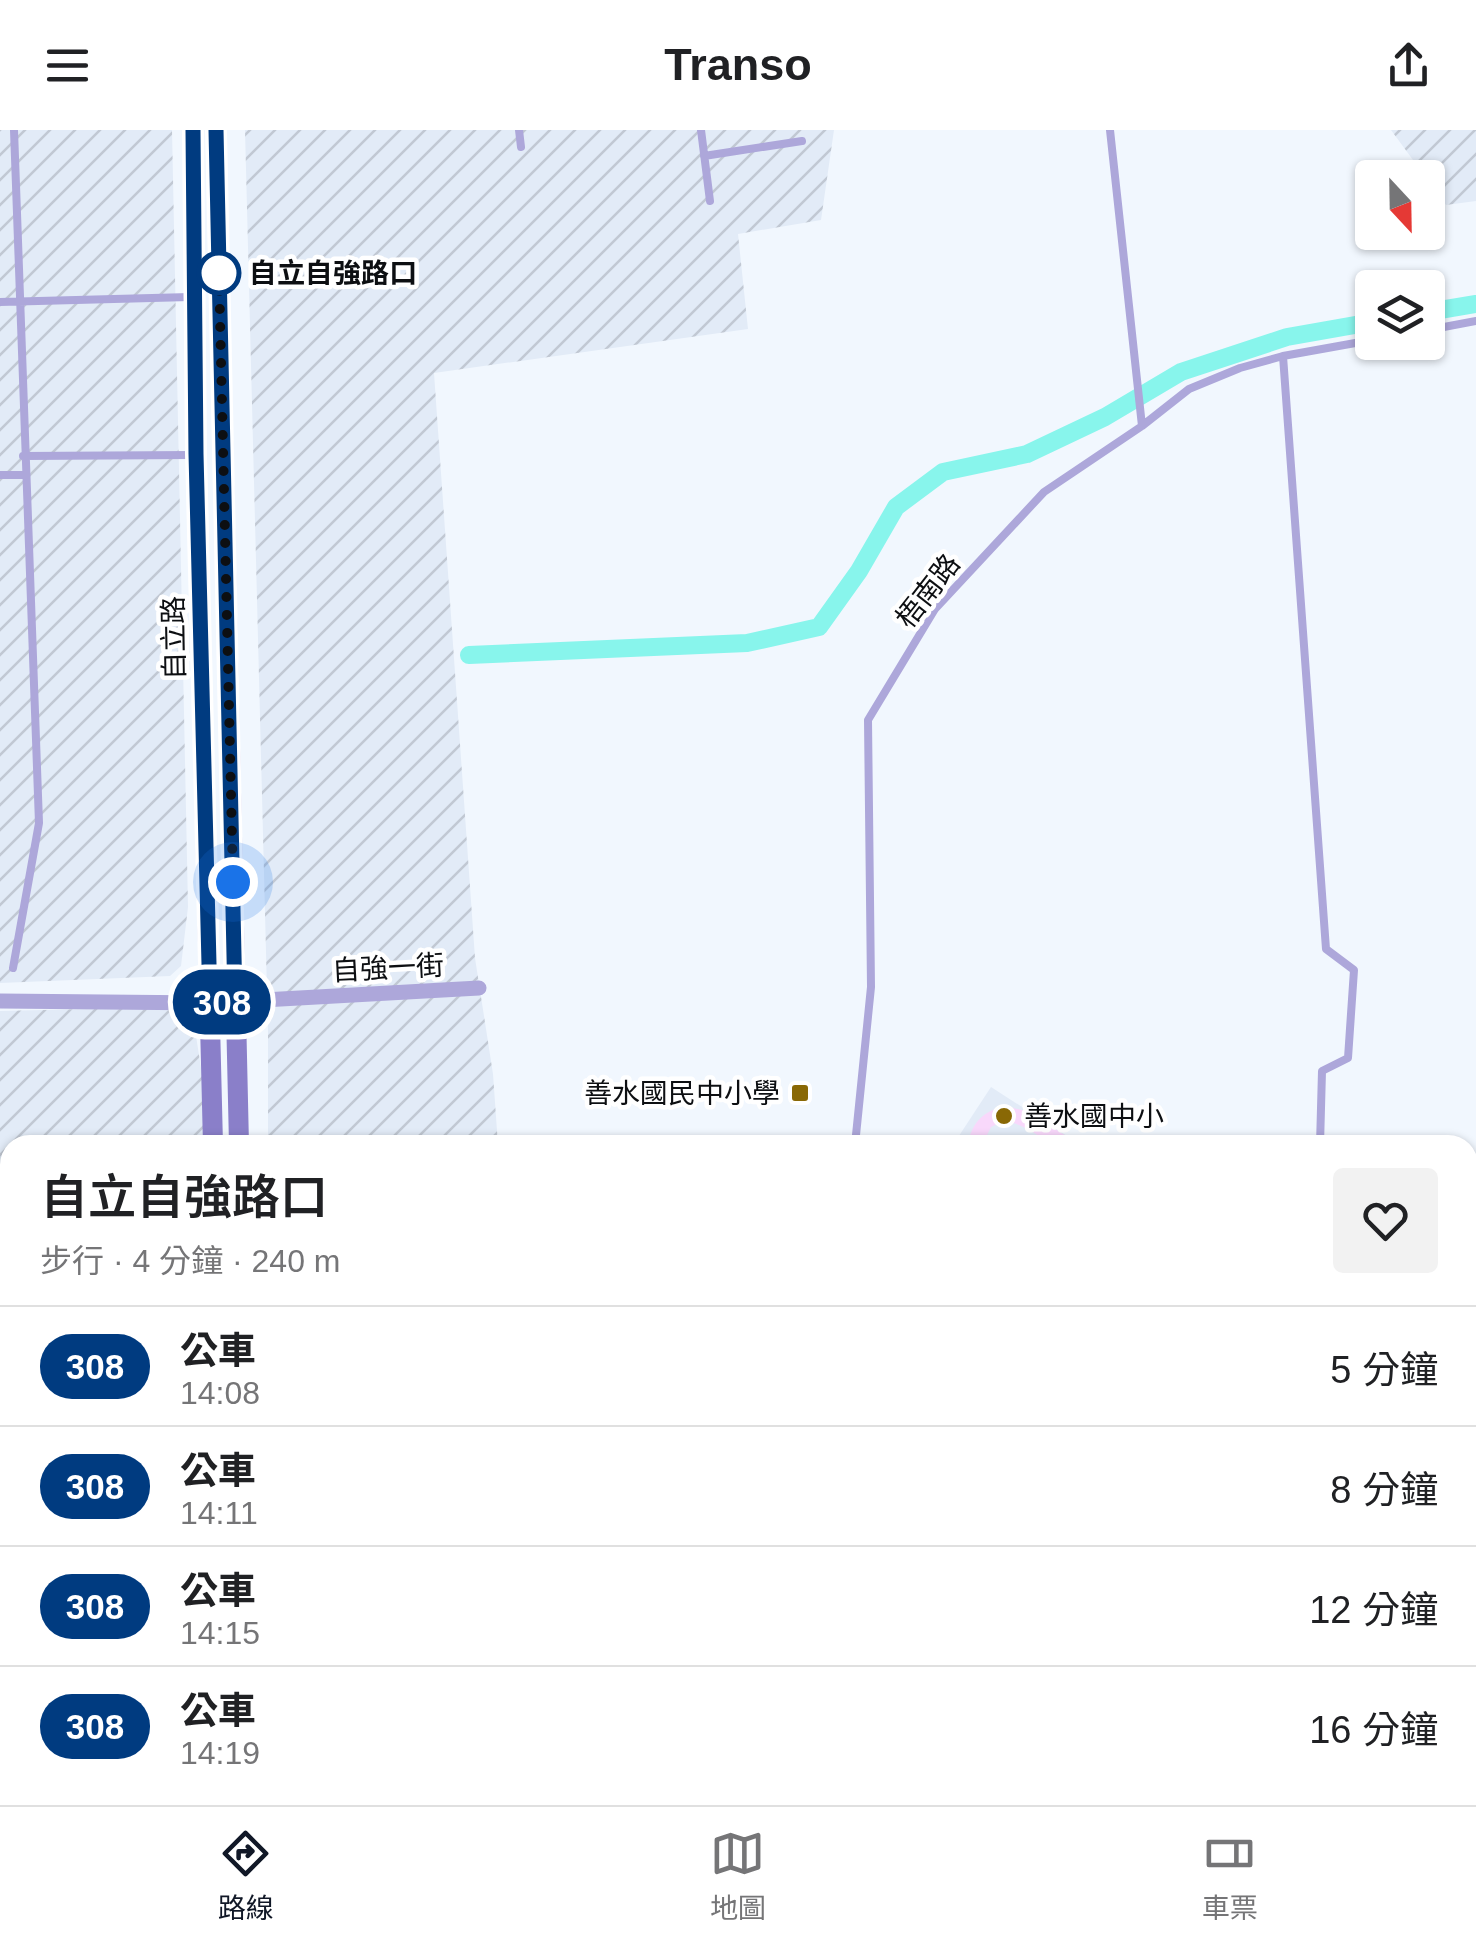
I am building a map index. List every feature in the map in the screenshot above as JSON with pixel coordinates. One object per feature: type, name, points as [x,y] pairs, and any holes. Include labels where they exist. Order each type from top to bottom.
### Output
[{"type":"street","name":"自立路","points":[[193,130],[196,454],[213,1135]]},
{"type":"street","name":"自立路","points":[[216,130],[239,1135]]},
{"type":"street","name":"自強一街","points":[[0,1001],[210,1003],[478,988]]},
{"type":"lane","points":[[519,130],[521,148]]},
{"type":"lane","points":[[701,130],[710,201]]},
{"type":"lane","points":[[1110,130],[1142,426]]},
{"type":"lane","points":[[0,138],[15,134],[38,822],[14,968]]},
{"type":"lane","points":[[704,156],[802,141]]},
{"type":"lane","points":[[0,302],[195,296]]},
{"type":"lane","points":[[1445,327],[1476,322]]},
{"type":"lane","name":"梧南路","points":[[857,1135],[870,988],[868,720],[935,610],[1044,492],[1189,389],[1282,356],[1355,343]]},
{"type":"lane","points":[[1282,356],[1326,948],[1354,970],[1348,1058],[1322,1071],[1320,1135]]},
{"type":"lane","points":[[24,456],[196,454]]},
{"type":"lane","points":[[0,475],[24,475]]},
{"type":"shaded area","points":[[0,130],[172,130],[188,907],[181,966],[170,976],[0,983]]},
{"type":"shaded area","points":[[245,130],[834,130],[821,220],[738,234],[748,329],[434,373],[475,958],[493,1074],[497,1135],[268,1135]]},
{"type":"shaded area","points":[[1391,130],[1476,130],[1476,201],[1446,205],[1445,160],[1413,160]]},
{"type":"shaded area","points":[[168,1007],[194,1023],[204,1087],[205,1135],[0,1135],[0,1011]]},
{"type":"shaded area","name":"善水國中小","points":[[991,1087],[1065,1135],[960,1135]]},
{"type":"shaded area","points":[[1006,1106],[1029,1112],[1065,1135],[1037,1135],[1007,1123],[991,1127],[987,1135],[971,1135],[980,1119]]},
{"type":"waterway","points":[[1445,309],[1476,304]]},
{"type":"waterway","points":[[469,655],[747,643],[819,627],[859,571],[896,507],[943,472],[1027,454],[1105,417],[1181,372],[1287,337],[1355,325]]},
{"type":"bus line","name":"308","points":[[193,130],[196,454],[210,1003],[235,1001],[216,130]]},
{"type":"place","name":"自立自強路口","points":[[219,273]]},
{"type":"place","name":"善水國民中小學","points":[[800,1093]]},
{"type":"place","name":"善水國中小","points":[[1004,1116]]},
{"type":"route","points":[[219,273],[233,882]]}]
